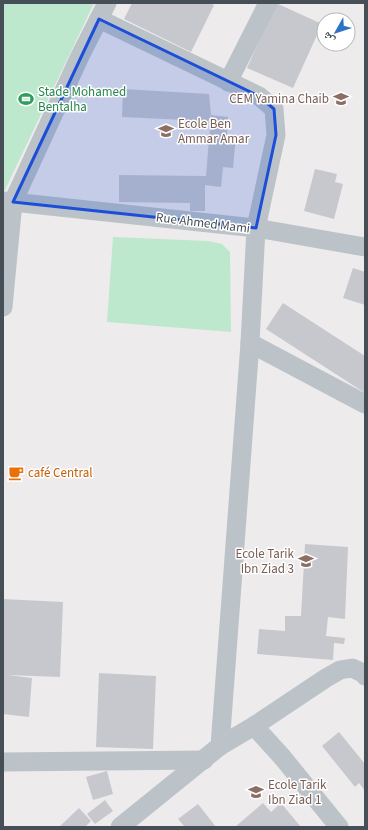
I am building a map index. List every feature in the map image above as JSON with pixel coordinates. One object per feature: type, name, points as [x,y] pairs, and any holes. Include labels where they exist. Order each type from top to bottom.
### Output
[{"type":"street","points":[[228,82],[268,3]]},
{"type":"street","points":[[3,307],[8,202],[103,11],[228,82],[259,96],[274,108],[276,135],[256,228],[365,248]]},
{"type":"street","name":"Rue Ahmed Mami","points":[[8,202],[256,228],[250,343],[220,746]]},
{"type":"street","points":[[250,343],[365,404]]},
{"type":"street","points":[[120,827],[220,746],[254,726],[326,678],[340,670],[352,668],[363,673],[365,676]]},
{"type":"street","points":[[254,726],[283,758],[339,827]]},
{"type":"street","points":[[3,762],[204,760]]},
{"type":"highlighted area","points":[[99,19],[259,96],[274,109],[276,135],[256,228],[13,202]]},
{"type":"green space","name":"Stade Mohamed Bentalha","points":[[3,3],[94,3],[3,194]]},
{"type":"green space","points":[[113,237],[208,241],[222,244],[230,252],[231,332],[107,322]]},
{"type":"building","points":[[132,3],[210,3],[214,5],[191,52],[124,19]]},
{"type":"building","points":[[276,3],[316,21],[316,37],[293,88],[247,68]]},
{"type":"building","points":[[123,89],[209,94],[211,115],[208,121],[122,117]]},
{"type":"building","points":[[211,115],[228,117],[227,136],[236,136],[233,168],[223,167],[221,187],[205,185],[205,211],[190,211],[190,203],[119,202],[119,175],[206,176]]},
{"type":"building","points":[[315,169],[337,174],[335,182],[343,184],[334,219],[304,211]]},
{"type":"building","points":[[353,268],[365,272],[365,305],[343,298]]},
{"type":"building","points":[[283,303],[365,356],[365,393],[266,329]]},
{"type":"building","points":[[305,544],[348,547],[345,619],[328,617],[326,636],[345,638],[344,644],[334,643],[333,660],[257,654],[259,629],[285,631],[285,616],[301,616]]},
{"type":"building","points":[[3,599],[63,602],[60,677],[8,675],[32,678],[29,717],[3,714]]},
{"type":"building","points":[[99,673],[156,676],[153,749],[96,747]]},
{"type":"building","points":[[339,732],[365,764],[365,791],[359,783],[355,787],[322,746]]},
{"type":"building","points":[[107,771],[113,794],[93,800],[86,777]]},
{"type":"building","points":[[105,800],[113,811],[95,824],[87,814]]},
{"type":"building","points":[[263,803],[271,812],[281,803],[301,827],[235,827]]},
{"type":"building","points":[[198,804],[216,827],[185,827],[178,819]]},
{"type":"building","points":[[79,808],[91,821],[85,827],[59,827]]},
{"type":"place","name":"Stade Mohamed Bentalha","points":[[26,99]]},
{"type":"place","name":"CEM Yamina Chaib","points":[[341,99]]},
{"type":"place","name":"Ecole Ben Ammar Amar","points":[[166,131]]},
{"type":"place","name":"café Central","points":[[16,473]]},
{"type":"place","name":"Ecole Tarik Ibn Ziad 3","points":[[306,561]]},
{"type":"place","name":"Ecole Tarik Ibn Ziad 1","points":[[256,792]]}]
